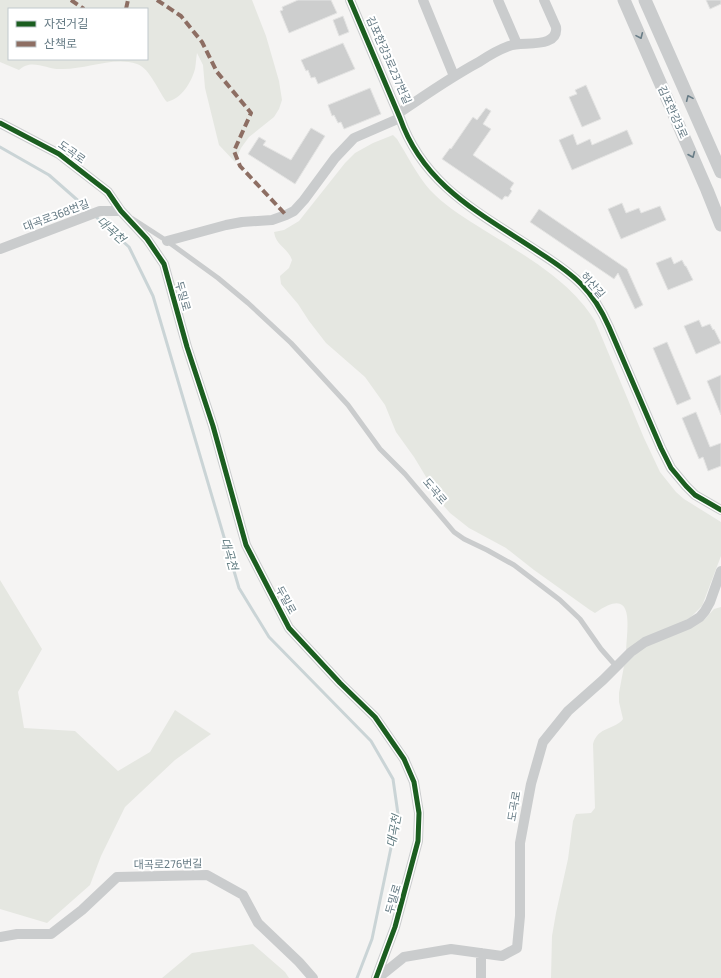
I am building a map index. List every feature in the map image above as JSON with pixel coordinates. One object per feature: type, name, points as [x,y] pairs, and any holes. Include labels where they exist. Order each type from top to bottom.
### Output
[{"type":"street","name":"김포한강3로237번길","points":[[350,0],[400,115],[454,76],[500,50],[517,44],[550,41],[556,35],[556,27],[544,0]]},
{"type":"street","points":[[423,0],[454,76]]},
{"type":"street","points":[[498,0],[517,44]]},
{"type":"street","name":"김포한강3로","points":[[624,0],[721,225]]},
{"type":"street","name":"김포한강3로","points":[[645,0],[721,172]]},
{"type":"street","points":[[167,241],[226,225],[242,222],[272,220],[286,216],[294,211],[304,200],[335,158],[354,138],[400,115]]},
{"type":"street","name":"허산길","points":[[400,115],[406,133],[419,157],[443,185],[477,211],[569,273],[589,293],[604,315],[610,327],[661,448],[671,468],[695,495],[721,510]]},
{"type":"street","name":"도곡로","points":[[0,123],[59,154],[108,192],[121,211]]},
{"type":"street","name":"대곡로368번길","points":[[0,249],[99,211],[121,211]]},
{"type":"street","name":"두밀로","points":[[121,211],[147,238],[164,264],[187,347],[213,426],[246,545],[266,586],[289,628],[340,683],[375,717],[404,759],[414,782],[419,813],[418,841],[395,927],[377,978]]},
{"type":"street","points":[[616,666],[631,652],[645,642],[689,624],[700,617],[710,602],[721,572]]},
{"type":"street","name":"도곡로","points":[[481,953],[502,956],[517,948],[520,916],[520,842],[531,784],[543,742],[568,711],[603,680],[616,666]]},
{"type":"street","name":"대곡로276번길","points":[[0,937],[17,934],[51,934],[82,910],[117,877],[207,875],[243,895],[258,923],[299,962],[312,978]]},
{"type":"street","points":[[377,978],[404,957],[451,949],[481,953],[481,978]]},
{"type":"lane","name":"도곡로","points":[[121,211],[167,241],[248,303],[291,343],[348,405],[380,449],[405,474],[454,532],[464,539],[514,565],[560,600],[580,619],[601,649],[616,666]]},
{"type":"shaded area","points":[[0,0],[252,0],[266,36],[279,81],[282,100],[274,117],[249,137],[241,148],[235,162],[219,145],[205,88],[203,65],[197,53],[195,69],[188,85],[177,97],[167,102],[146,70],[142,66],[128,62],[109,62],[70,69],[55,69],[34,64],[28,65],[19,70],[0,62]]},
{"type":"shaded area","points":[[393,135],[425,184],[440,200],[557,278],[584,305],[595,321],[644,438],[660,472],[676,492],[684,499],[721,522],[721,556],[702,606],[690,618],[626,652],[627,621],[626,612],[623,606],[617,603],[608,605],[595,613],[534,570],[506,548],[469,528],[450,513],[443,505],[414,457],[396,432],[385,405],[365,377],[326,343],[298,304],[281,284],[280,276],[289,268],[292,260],[277,241],[274,232],[284,230],[299,221],[345,163],[355,153],[373,143]]},
{"type":"shaded area","points":[[0,580],[42,649],[18,692],[24,728],[75,731],[118,771],[150,752],[175,710],[211,734],[175,760],[125,807],[101,856],[90,885],[47,923],[0,909]]},
{"type":"shaded area","points":[[721,607],[721,978],[551,978],[552,936],[568,859],[573,821],[576,814],[591,813],[595,808],[593,744],[595,738],[599,734],[616,725],[623,719],[619,702],[619,693],[624,666],[646,646],[704,620],[714,609]]},
{"type":"shaded area","points":[[253,944],[285,972],[289,978],[162,978],[192,953]]},
{"type":"building","points":[[298,0],[331,0],[337,13],[289,33],[280,11],[283,10],[282,7]]},
{"type":"building","points":[[706,0],[721,0],[721,4],[710,9]]},
{"type":"building","points":[[343,16],[349,32],[339,36],[333,20]]},
{"type":"building","points":[[343,43],[355,69],[318,84],[315,77],[311,78],[308,70],[306,71],[301,60]]},
{"type":"building","points":[[586,85],[601,119],[582,127],[569,97],[577,94],[575,90]]},
{"type":"building","points":[[370,88],[381,114],[344,129],[341,122],[338,123],[334,115],[332,116],[328,105]]},
{"type":"building","points":[[486,108],[491,111],[483,124],[491,129],[473,155],[514,183],[510,189],[512,191],[508,197],[505,196],[502,200],[442,159],[450,148],[451,149],[473,117],[477,120]]},
{"type":"building","points":[[311,128],[325,136],[295,184],[248,154],[259,137],[266,141],[263,145],[291,160]]},
{"type":"building","points":[[627,130],[633,144],[572,170],[559,140],[573,134],[577,145],[590,139],[592,145]]},
{"type":"building","points":[[622,203],[626,213],[639,208],[641,213],[660,206],[666,220],[621,239],[608,209]]},
{"type":"building","points":[[539,209],[627,269],[643,305],[635,309],[618,273],[614,279],[530,222]]},
{"type":"building","points":[[671,257],[674,264],[682,260],[693,280],[668,290],[656,263]]},
{"type":"building","points":[[699,320],[702,327],[710,324],[721,343],[696,354],[684,326]]},
{"type":"building","points":[[667,342],[691,399],[677,405],[653,348]]},
{"type":"building","points":[[721,375],[721,415],[707,381]]},
{"type":"building","points":[[696,412],[710,447],[721,443],[721,466],[708,471],[703,457],[699,459],[682,418]]},
{"type":"waterway","name":"대곡천","points":[[0,147],[49,175],[91,212]]},
{"type":"waterway","name":"대곡천","points":[[95,216],[129,247],[153,296],[239,588],[269,637],[371,741],[393,779],[398,814],[372,939],[357,978]]},
{"type":"marked path","points":[[71,0],[83,8]]},
{"type":"marked path","points":[[126,8],[128,0]]},
{"type":"marked path","points":[[157,0],[181,16],[202,42],[217,72],[251,113],[234,151],[240,166],[286,215]]},
{"type":"cycle path","points":[[350,0],[411,142],[424,163],[457,197],[561,267],[585,289],[597,304],[606,321],[671,468],[695,495],[721,510]]},
{"type":"cycle path","points":[[0,123],[59,154],[108,192],[121,211],[147,239],[164,264],[187,347],[213,426],[246,545],[289,628],[340,683],[375,717],[404,759],[414,782],[419,813],[418,841],[395,927],[376,978]]}]
